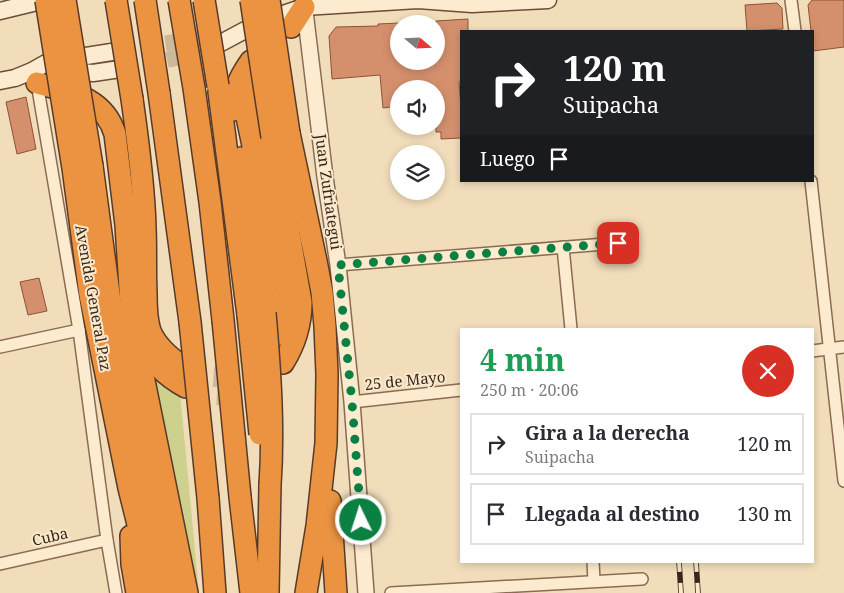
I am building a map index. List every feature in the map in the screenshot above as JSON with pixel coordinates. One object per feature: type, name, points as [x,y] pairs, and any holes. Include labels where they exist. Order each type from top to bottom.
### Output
[{"type":"highway","name":"Avenida General Paz","points":[[46,0],[82,167],[90,295],[129,488],[155,593]]},
{"type":"highway","points":[[65,0],[82,167],[172,593]]},
{"type":"highway","points":[[116,0],[140,157],[145,228],[148,325],[159,345],[185,377],[170,377],[153,362],[144,348],[133,323]]},
{"type":"highway","points":[[145,0],[190,322],[208,498],[215,593]]},
{"type":"highway","points":[[179,0],[210,202],[251,593]]},
{"type":"highway","points":[[204,0],[257,314]]},
{"type":"highway","points":[[250,0],[280,135],[299,178],[322,292],[326,355],[326,443],[336,593]]},
{"type":"highway","points":[[269,0],[280,135],[301,302],[300,323],[297,334],[283,362]]},
{"type":"highway","points":[[268,593],[270,490],[258,418],[257,314],[234,111],[234,98],[242,75],[254,70],[246,111],[283,295],[282,319],[277,335]]},
{"type":"highway","points":[[35,77],[89,101],[100,108],[112,122],[117,140],[126,224],[133,323],[187,593]]},
{"type":"highway","points":[[306,593],[317,526],[326,443]]},
{"type":"highway","points":[[129,488],[132,564],[137,593]]},
{"type":"main road","points":[[0,11],[37,2],[56,0]]},
{"type":"main road","points":[[295,14],[418,0],[472,4],[548,0]]},
{"type":"main road","points":[[220,39],[247,29]]},
{"type":"main road","points":[[35,77],[48,62],[118,51]]},
{"type":"main road","points":[[7,79],[35,77],[49,70],[93,73],[125,69],[79,57]]},
{"type":"street","points":[[791,0],[795,30]]},
{"type":"street","name":"Juan Zufriategui","points":[[295,14],[325,177],[338,265],[352,402],[366,593]]},
{"type":"street","name":"Avenida General Paz","points":[[35,77],[79,330],[107,540],[116,593]]},
{"type":"street","points":[[811,182],[844,481]]},
{"type":"street","points":[[338,265],[618,243]]},
{"type":"street","points":[[563,247],[570,328]]},
{"type":"street","points":[[0,347],[79,330]]},
{"type":"street","points":[[814,351],[844,347]]},
{"type":"street","name":"25 de Mayo","points":[[352,402],[460,390]]},
{"type":"street","name":"Cuba","points":[[0,564],[107,540]]},
{"type":"street","points":[[592,563],[594,581]]},
{"type":"street","points":[[391,593],[642,579]]},
{"type":"green space","points":[[149,373],[180,392],[199,593],[195,593]]},
{"type":"building","points":[[812,0],[844,0],[844,47],[814,51],[814,30],[811,30],[808,5]]},
{"type":"building","points":[[777,3],[782,8],[783,29],[747,30],[745,5]]},
{"type":"building","points":[[468,19],[468,30],[460,30],[460,138],[441,139],[441,135],[445,135],[445,80],[390,80],[390,107],[383,108],[380,75],[332,79],[329,36],[336,27],[378,26],[378,24],[390,23],[390,70],[445,70],[445,20]]},
{"type":"building","points":[[26,97],[36,149],[17,154],[6,102]]},
{"type":"building","points":[[39,278],[47,311],[28,315],[20,282]]},
{"type":"tunnel","points":[[118,51],[219,35]]},
{"type":"tunnel","points":[[120,69],[194,54],[221,43]]},
{"type":"tunnel","points":[[183,367],[205,375],[227,376],[247,369],[264,354]]},
{"type":"tunnel","points":[[186,387],[208,394],[230,394],[251,389],[270,377]]},
{"type":"railway","points":[[679,563],[681,593]]},
{"type":"railway","points":[[696,563],[698,593]]},
{"type":"route","points":[[361,520],[352,402],[338,265],[618,243]]}]
